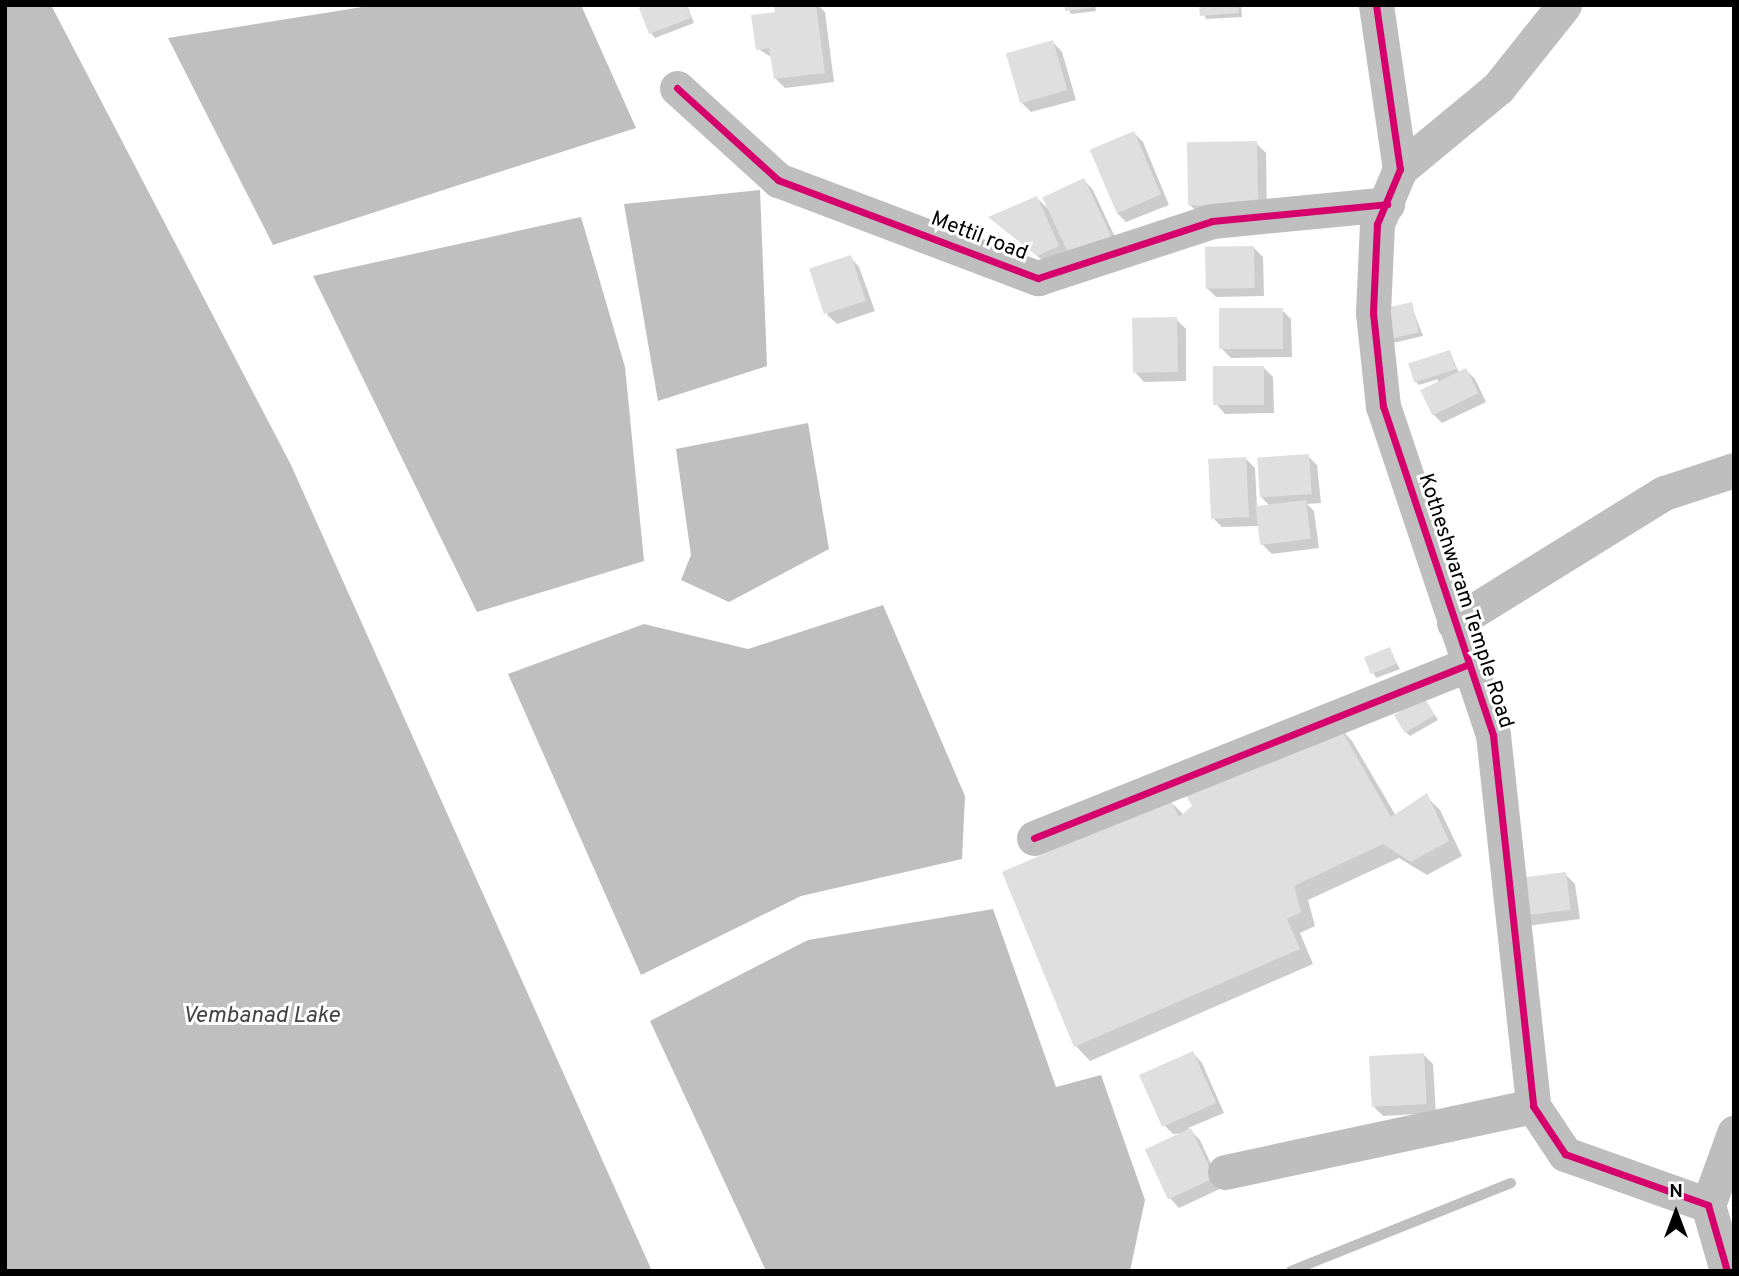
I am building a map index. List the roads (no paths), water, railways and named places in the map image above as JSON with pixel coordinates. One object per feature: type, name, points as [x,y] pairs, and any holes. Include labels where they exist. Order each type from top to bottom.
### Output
[{"type":"street","name":"Kotheshwaram Temple Road","points":[[1376,5],[1400,169],[1377,224],[1373,313],[1383,405],[1493,735],[1533,1105],[1565,1154],[1708,1205]]},
{"type":"street","points":[[1400,169],[1498,88],[1564,5]]},
{"type":"street","name":"Mettil road","points":[[677,88],[778,180],[1038,278],[1212,221],[1387,204]]},
{"type":"street","points":[[1454,623],[1664,493],[1734,470]]},
{"type":"street","points":[[1034,838],[1468,664]]},
{"type":"street","points":[[1225,1172],[1533,1105]]},
{"type":"street","points":[[1727,1271],[1708,1205],[1734,1133]]},
{"type":"water","name":"Vembanad Lake","points":[[5,5],[51,5],[291,465],[652,1271],[5,1271]]},
{"type":"water","points":[[375,5],[581,5],[636,128],[273,245],[168,38]]},
{"type":"water","points":[[760,190],[767,366],[658,401],[624,204]]},
{"type":"water","points":[[581,217],[625,367],[644,561],[477,612],[313,276]]},
{"type":"water","points":[[808,423],[829,549],[729,602],[681,580],[691,555],[676,449]]},
{"type":"water","points":[[883,605],[965,796],[962,859],[801,896],[641,975],[508,674],[644,624],[748,649]]},
{"type":"water","points":[[993,909],[1056,1087],[1101,1075],[1145,1200],[1130,1271],[766,1271],[650,1021],[808,940]]},
{"type":"waterway","points":[[1291,1271],[1511,1183]]}]
